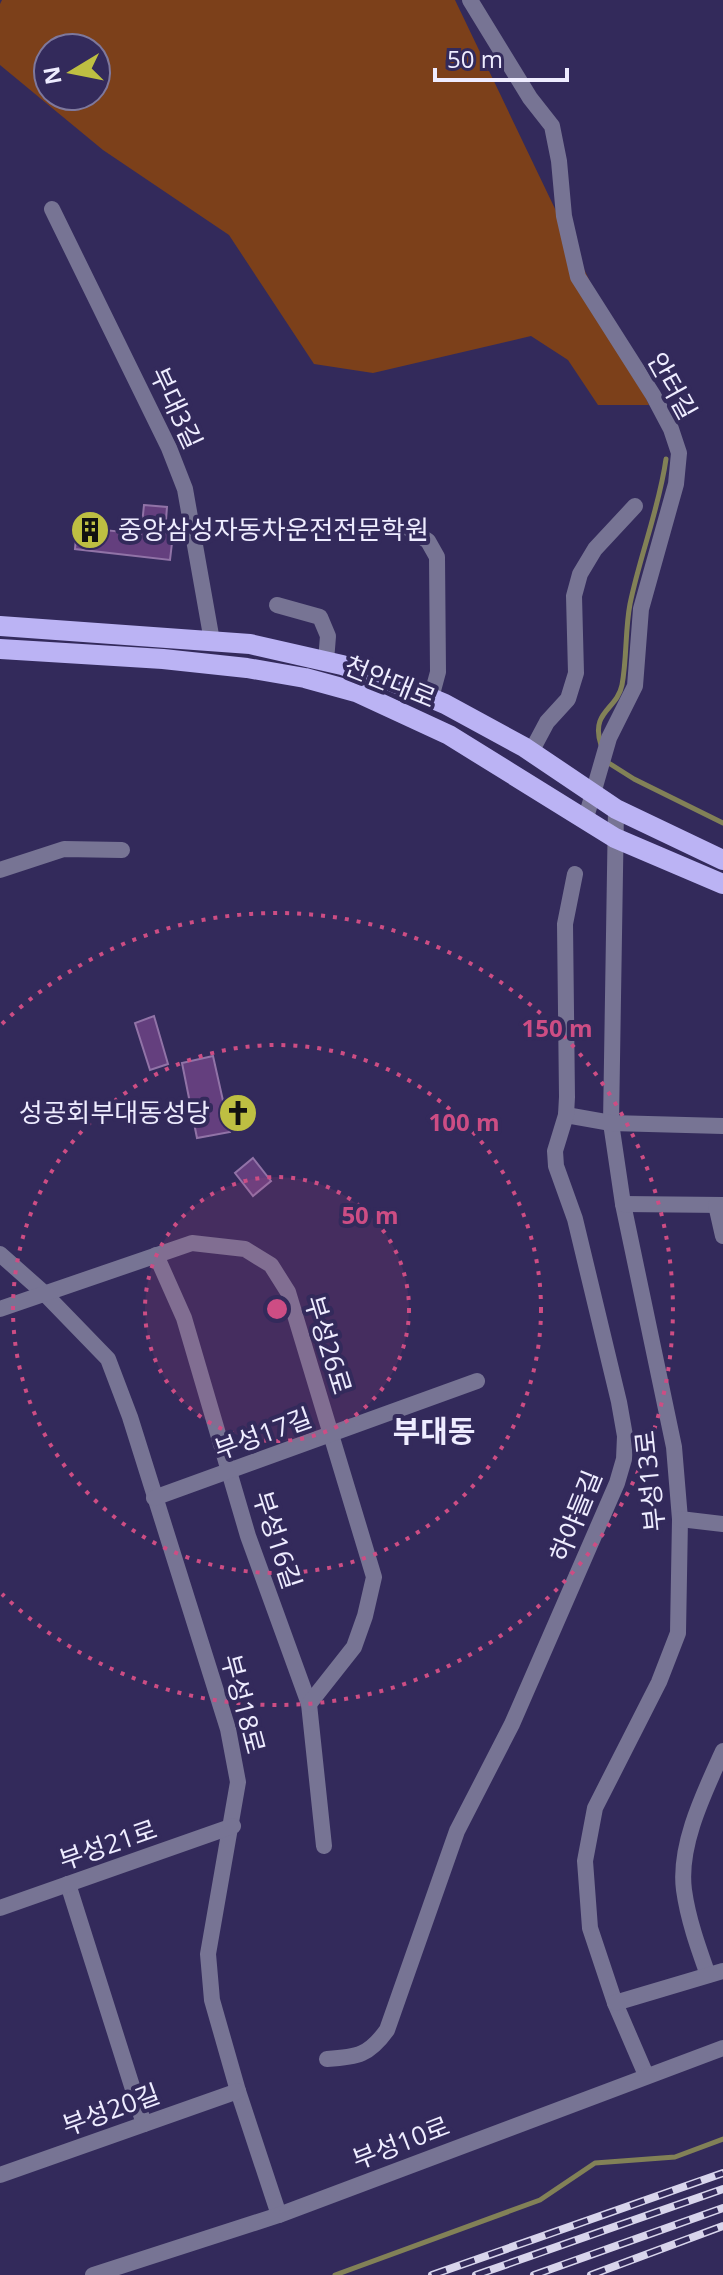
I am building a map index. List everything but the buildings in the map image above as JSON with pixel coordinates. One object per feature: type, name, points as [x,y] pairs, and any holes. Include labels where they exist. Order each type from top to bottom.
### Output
[{"type":"main road","name":"천안대로","points":[[0,626],[250,644],[326,661],[393,682],[431,698],[531,752],[616,809],[723,860]]},
{"type":"main road","name":"천안대로","points":[[0,649],[163,659],[247,668],[305,678],[356,692],[449,735],[615,838],[723,884]]},
{"type":"street","name":"안터길","points":[[470,0],[530,98],[552,126],[564,216],[578,277],[653,395],[671,429],[679,453],[676,484],[641,609],[635,686],[609,738],[585,821]]},
{"type":"street","name":"부대3길","points":[[52,209],[169,448],[185,489],[212,641]]},
{"type":"street","points":[[531,752],[547,722],[568,699],[576,673],[574,596],[580,574],[595,549],[635,506]]},
{"type":"street","points":[[408,528],[428,541],[437,557],[438,672],[431,698]]},
{"type":"street","points":[[277,605],[320,617],[328,636],[326,661]]},
{"type":"street","name":"부성13로","points":[[616,809],[611,1123],[623,1204],[674,1447],[680,1519],[678,1633],[659,1682],[595,1808],[585,1861],[590,1928],[615,2003],[646,2075]]},
{"type":"street","points":[[0,870],[64,849],[122,850]]},
{"type":"street","name":"하야들길","points":[[327,2059],[349,2057],[374,2048],[387,2030],[457,1831],[512,1724],[617,1483],[624,1459],[625,1436],[619,1402],[575,1219],[556,1166],[555,1151],[566,1115],[565,924],[575,874]]},
{"type":"street","points":[[566,1115],[611,1123],[723,1126]]},
{"type":"street","points":[[623,1204],[720,1205],[723,1236]]},
{"type":"street","name":"부성26로","points":[[0,1309],[192,1243],[245,1249],[271,1265],[288,1292],[374,1577],[354,1647],[309,1704]]},
{"type":"street","name":"부성18로","points":[[0,1254],[44,1293],[108,1359],[130,1417],[228,1729],[238,1782],[233,1826],[208,1954],[212,2000],[279,2215]]},
{"type":"street","name":"부성16길","points":[[156,1255],[184,1318],[248,1536],[309,1704],[324,1846]]},
{"type":"street","name":"부성17길","points":[[154,1498],[477,1381]]},
{"type":"street","points":[[680,1519],[723,1524]]},
{"type":"street","points":[[615,2003],[715,1973],[692,1930],[684,1886],[688,1848],[698,1805],[723,1751]]},
{"type":"street","name":"부성21로","points":[[0,1908],[233,1826]]},
{"type":"street","points":[[68,1884],[144,2124]]},
{"type":"street","name":"부성10로","points":[[93,2275],[279,2215],[723,2048]]},
{"type":"street","name":"부성20길","points":[[0,2175],[238,2091]]},
{"type":"shaded area","points":[[2,0],[455,0],[649,405],[598,405],[568,360],[531,336],[373,373],[314,364],[229,235],[103,150],[57,112],[112,112],[112,32],[32,32],[32,91],[0,65]]},
{"type":"waterway","points":[[601,745],[601,718],[622,685],[630,604],[666,459]]},
{"type":"waterway","points":[[607,762],[634,779],[723,823]]},
{"type":"waterway","points":[[335,2275],[540,2200],[595,2163],[675,2157],[723,2139]]},
{"type":"railway","points":[[432,2275],[723,2173]]},
{"type":"railway","points":[[476,2275],[723,2189]]},
{"type":"railway","points":[[534,2275],[723,2208]]},
{"type":"railway","points":[[591,2275],[723,2226]]},
{"type":"place","name":"중앙삼성자동차운전전문학원","points":[[90,530]]},
{"type":"place","name":"성공회부대동성당","points":[[238,1113]]},
{"type":"district","name":"부대동","points":[[434,1432]]}]
